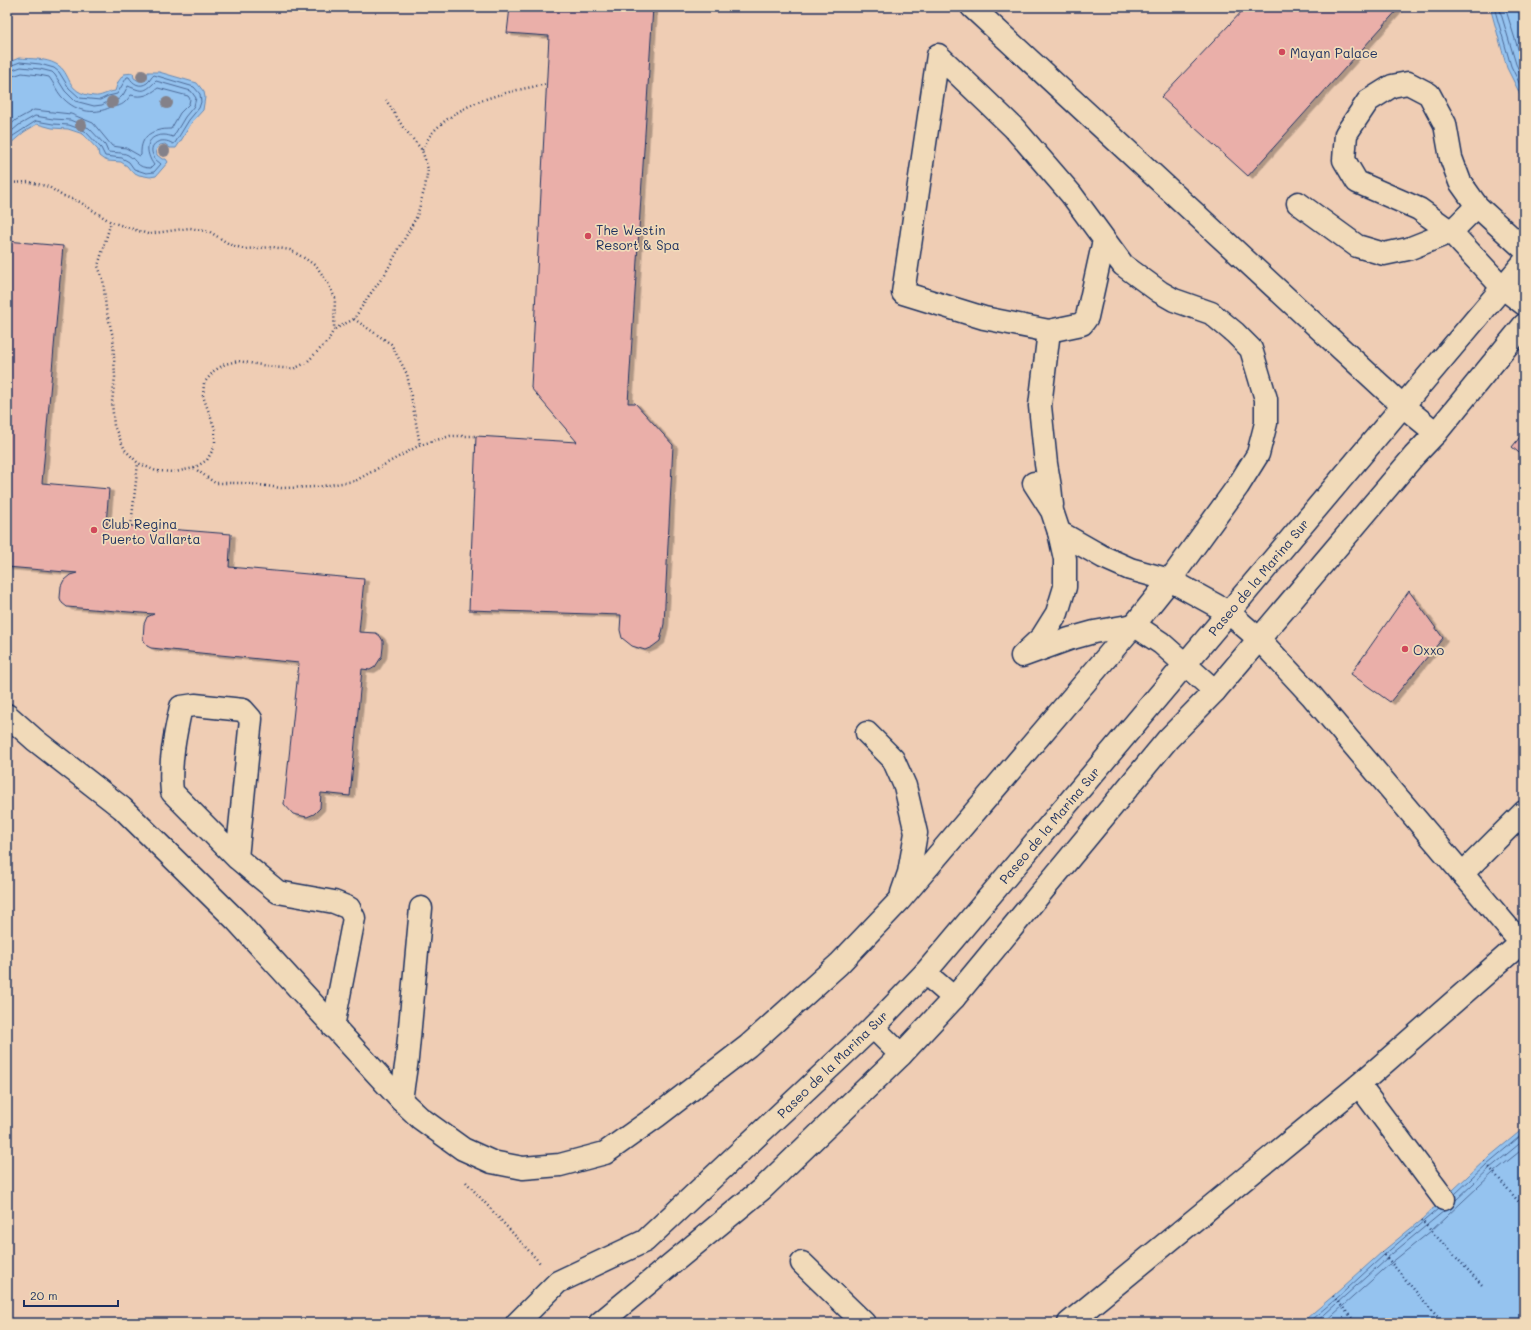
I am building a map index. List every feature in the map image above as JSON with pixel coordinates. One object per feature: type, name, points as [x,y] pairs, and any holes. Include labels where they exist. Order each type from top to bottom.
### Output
[{"type":"street","points":[[972,7],[1403,406],[1436,433]]},
{"type":"street","points":[[7,715],[34,740],[122,808],[237,921],[333,1027],[401,1100],[420,1118],[463,1149],[492,1162],[523,1168],[560,1165],[605,1153],[657,1116],[748,1046],[839,964],[899,901],[1134,625],[1170,580],[1238,486],[1258,454],[1266,423],[1266,399],[1251,349],[1211,313],[1174,300],[1123,266],[1071,194],[1014,128],[938,55],[903,293],[984,318],[1049,331],[1082,324],[1087,317],[1104,240]]},
{"type":"street","points":[[1524,248],[1476,206],[1460,182],[1451,158],[1445,124],[1429,94],[1408,83],[1392,86],[1368,101],[1346,134],[1344,160],[1357,182],[1419,209],[1451,232],[1502,287],[1524,304]]},
{"type":"street","points":[[1298,203],[1357,246],[1384,254],[1408,250],[1451,232],[1476,206]]},
{"type":"street","name":"Paseo de la Marina Sur","points":[[517,1323],[558,1282],[645,1241],[873,1027],[924,973],[1524,262]]},
{"type":"street","points":[[600,1323],[762,1189],[902,1055],[954,998],[1168,739],[1215,691],[1414,456],[1436,433],[1524,325]]},
{"type":"street","points":[[1049,331],[1040,406],[1052,511],[1059,532],[1065,559],[1065,587],[1057,613],[1042,637],[1022,656],[1069,639],[1094,632],[1134,625],[1160,643],[1215,691]]},
{"type":"street","points":[[1034,483],[1052,511]]},
{"type":"street","points":[[1059,532],[1103,558],[1130,569],[1170,580],[1228,612],[1259,639],[1311,695],[1522,946],[1359,1085],[1078,1320]]},
{"type":"street","points":[[237,858],[251,719],[243,710],[195,705],[181,707],[177,724],[170,778],[172,792],[237,858],[278,892],[334,902],[349,908],[354,918],[333,1027]]},
{"type":"street","points":[[867,733],[893,759],[905,786],[916,833],[909,873],[899,901]]},
{"type":"street","points":[[1462,874],[1524,812]]},
{"type":"street","points":[[401,1100],[407,1059],[421,908]]},
{"type":"street","points":[[924,973],[954,998]]},
{"type":"street","points":[[873,1027],[902,1055]]},
{"type":"street","points":[[1359,1085],[1444,1199]]},
{"type":"street","points":[[802,1263],[864,1323]]},
{"type":"path","points":[[422,150],[432,133],[455,113],[483,99],[547,84]]},
{"type":"path","points":[[334,329],[354,319],[385,274],[417,216],[425,187],[428,169],[422,150],[403,127],[386,100]]},
{"type":"path","points":[[7,183],[30,182],[49,187],[61,195],[80,202],[111,222],[148,234],[190,228],[210,232],[232,245],[245,249],[274,247],[290,250],[306,258],[316,267],[328,283],[335,298],[334,329],[328,341],[306,363],[293,369],[238,361],[225,364],[214,371],[204,383],[203,396],[215,429],[215,446],[207,460],[194,468],[175,472],[156,471],[138,463],[126,450],[114,426],[112,402],[115,377],[113,337],[106,309],[103,279],[98,266],[111,222]]},
{"type":"path","points":[[354,319],[391,344],[404,368],[407,374],[420,445]]},
{"type":"path","points":[[194,468],[214,482],[244,483],[281,488],[316,487],[355,481],[420,445],[450,436],[476,436]]},
{"type":"path","points":[[131,526],[138,463]]},
{"type":"path","points":[[1484,1161],[1524,1208]]},
{"type":"path","points":[[463,1179],[558,1282]]},
{"type":"path","points":[[1420,1220],[1483,1286]]},
{"type":"path","points":[[1382,1252],[1441,1321]]},
{"type":"path","points":[[1333,1296],[1356,1323]]},
{"type":"water","points":[[1490,7],[1524,7],[1524,102],[1507,68]]},
{"type":"water","points":[[19,58],[43,60],[56,64],[65,72],[73,87],[84,94],[94,96],[115,91],[118,82],[124,74],[133,73],[134,78],[139,81],[143,81],[147,77],[148,72],[159,72],[197,83],[204,92],[205,97],[203,110],[192,122],[176,148],[170,148],[165,144],[160,145],[156,150],[157,155],[162,159],[166,159],[168,162],[156,176],[150,177],[139,175],[131,171],[121,162],[103,159],[99,156],[98,150],[83,134],[68,129],[52,128],[37,124],[24,132],[10,144],[7,144],[7,63]]},
{"type":"water","points":[[1524,1128],[1524,1323],[1301,1323],[1421,1220],[1484,1161]]},
{"type":"building","name":"The Westin Resort & Spa","points":[[510,7],[653,7],[628,403],[635,403],[673,445],[664,624],[660,641],[645,650],[632,646],[622,638],[620,630],[621,615],[469,610],[476,436],[577,442],[531,388],[549,36],[507,33]]},
{"type":"building","name":"Mayan Palace","points":[[1246,7],[1400,7],[1248,176],[1161,97]]},
{"type":"building","name":"Club Regina Puerto Vallarta","points":[[7,241],[63,246],[42,483],[109,489],[106,524],[231,534],[229,567],[364,579],[359,632],[376,633],[383,641],[383,647],[382,656],[375,667],[370,670],[362,669],[350,796],[321,793],[320,808],[314,814],[307,817],[293,814],[284,804],[299,663],[151,648],[147,646],[143,639],[144,624],[147,617],[154,614],[67,607],[62,603],[60,598],[61,586],[64,580],[70,575],[77,573],[7,567]]},
{"type":"building","points":[[1524,432],[1524,457],[1512,447]]},
{"type":"building","points":[[1409,591],[1443,638],[1390,702],[1351,674]]},
{"type":"place","name":"Mayan Palace","points":[[1282,52]]},
{"type":"place","name":"The Westin Resort & Spa","points":[[588,236]]},
{"type":"place","name":"Club Regina Puerto Vallarta","points":[[94,530]]},
{"type":"place","name":"Oxxo","points":[[1405,649]]}]
